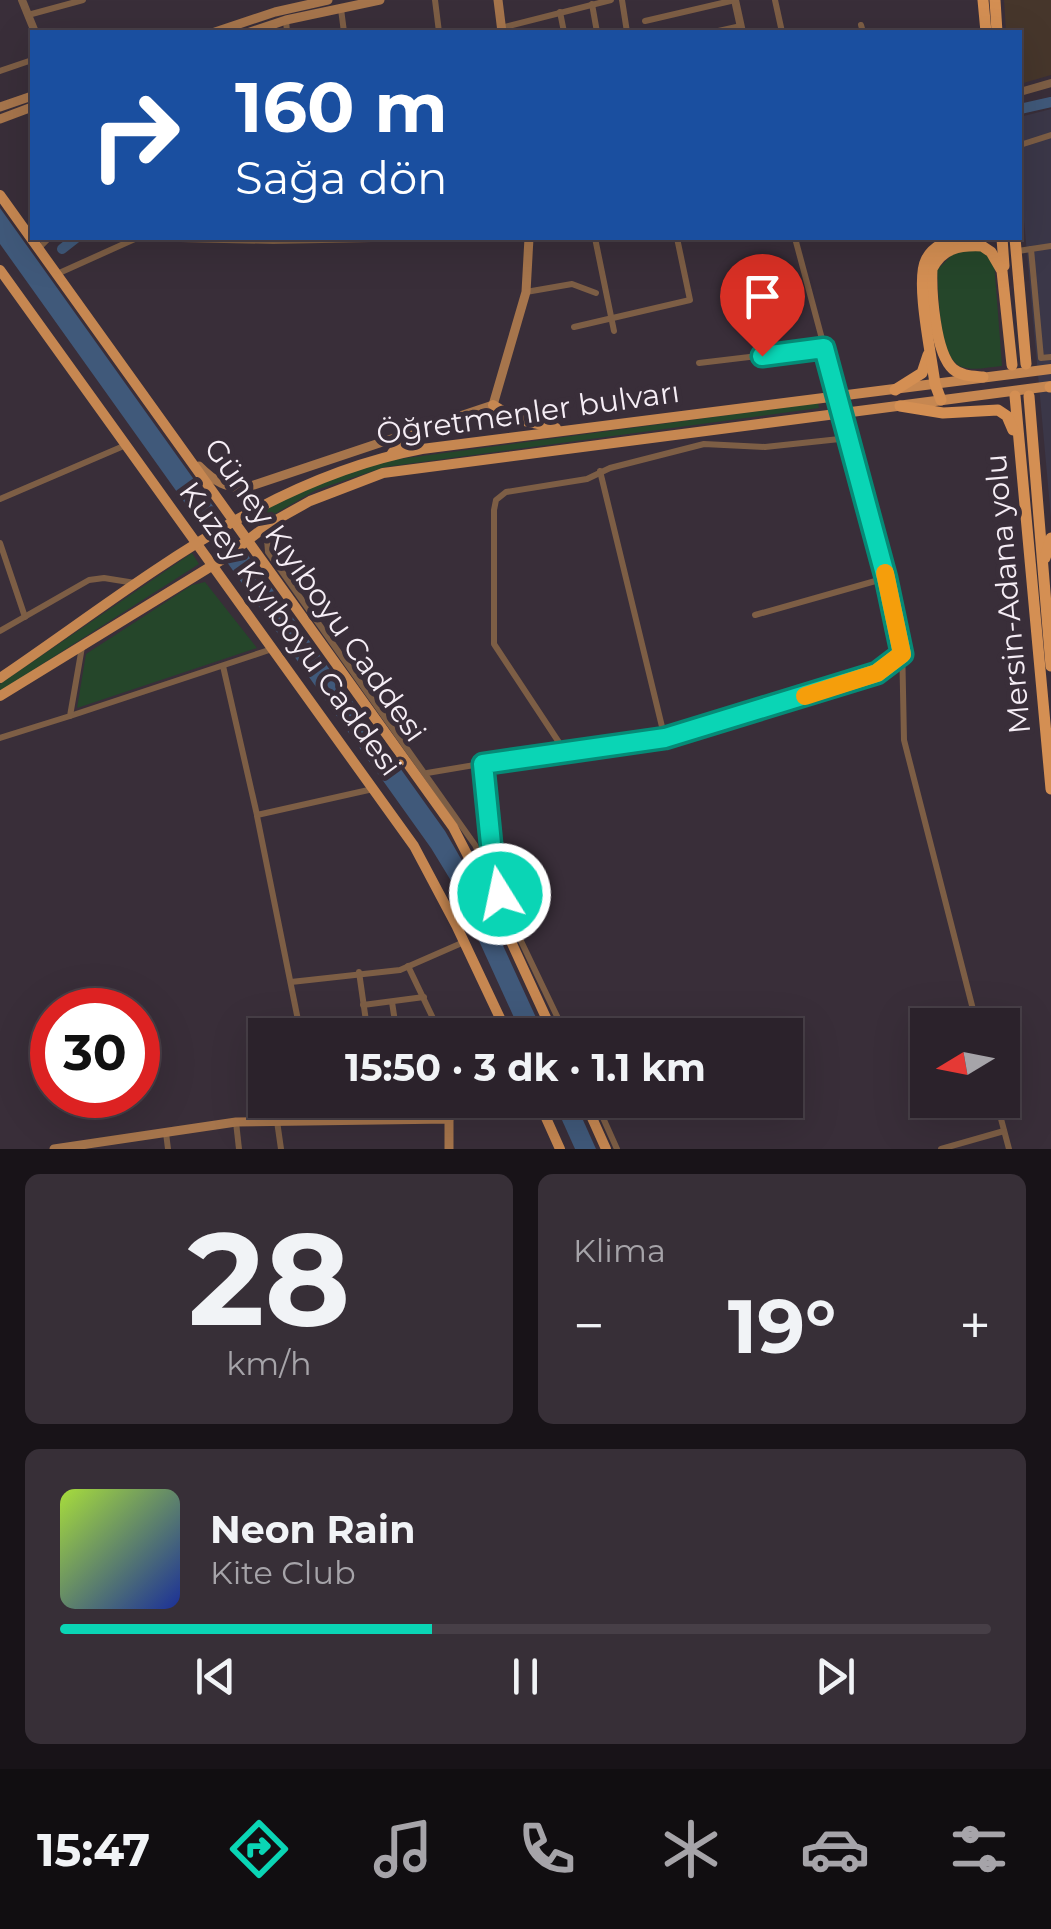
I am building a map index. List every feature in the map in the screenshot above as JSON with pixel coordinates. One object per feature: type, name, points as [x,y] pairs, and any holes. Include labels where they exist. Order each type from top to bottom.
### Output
[{"type":"highway","points":[[983,0],[986,30]]},
{"type":"highway","points":[[995,0],[998,30]]},
{"type":"highway","points":[[941,400],[935,384],[922,269],[935,248],[954,240]]},
{"type":"highway","points":[[989,376],[966,376],[953,369],[940,342],[932,270],[937,259],[955,248],[982,246],[998,260],[1012,365],[1002,240]]},
{"type":"highway","points":[[1016,244],[1026,364]]},
{"type":"highway","points":[[895,390],[922,373],[928,359],[929,336]]},
{"type":"highway","name":"Mersin-Adana yolu","points":[[1051,666],[1032,433],[1022,396],[1022,469],[1051,789]]},
{"type":"highway","points":[[900,406],[943,413],[1001,411],[1012,425],[1022,469]]},
{"type":"highway","points":[[1032,433],[1042,502],[1051,511]]},
{"type":"highway","points":[[1044,598],[1045,552],[1051,538]]},
{"type":"main road","points":[[221,30],[286,4],[328,0]]},
{"type":"main road","points":[[256,30],[380,0]]},
{"type":"main road","points":[[498,0],[501,30]]},
{"type":"main road","points":[[0,106],[30,97]]},
{"type":"main road","points":[[0,118],[30,108]]},
{"type":"main road","name":"Güney Kıyıboyu Caddesi","points":[[0,195],[30,237]]},
{"type":"main road","name":"Güney Kıyıboyu Caddesi","points":[[32,240],[246,541],[421,774],[453,826],[546,1018]]},
{"type":"main road","points":[[493,405],[526,292],[529,240]]},
{"type":"main road","name":"Kuzey Kıyıboyu Caddesi","points":[[0,270],[218,562],[274,649],[414,846],[500,1018]]},
{"type":"main road","name":"Öğretmenler bulvarı","points":[[202,541],[232,520],[302,484],[391,454],[1049,370]]},
{"type":"main road","name":"Öğretmenler bulvarı","points":[[218,562],[289,512],[383,473],[704,438],[820,417],[1051,387]]},
{"type":"main road","points":[[493,405],[534,425],[572,429]]},
{"type":"main road","points":[[189,457],[212,479],[239,488],[408,436],[493,405]]},
{"type":"main road","points":[[391,454],[408,436]]},
{"type":"main road","points":[[0,678],[202,541]]},
{"type":"main road","points":[[0,696],[218,562]]},
{"type":"main road","points":[[54,1149],[119,1144],[166,1132],[236,1122],[310,1118]]},
{"type":"main road","points":[[449,1118],[449,1149]]},
{"type":"main road","points":[[546,1118],[560,1149]]},
{"type":"main road","points":[[592,1118],[606,1149]]},
{"type":"street","points":[[22,0],[34,30]]},
{"type":"street","points":[[28,15],[83,0]]},
{"type":"street","points":[[435,0],[439,30]]},
{"type":"street","points":[[501,30],[611,0]]},
{"type":"street","points":[[622,0],[627,30]]},
{"type":"street","points":[[644,21],[735,0],[742,29]]},
{"type":"street","points":[[775,0],[782,30]]},
{"type":"street","points":[[592,4],[598,30]]},
{"type":"street","points":[[341,7],[344,30]]},
{"type":"street","points":[[560,12],[564,30]]},
{"type":"street","points":[[286,20],[287,30]]},
{"type":"street","points":[[0,71],[30,61]]},
{"type":"street","points":[[1022,91],[1051,83]]},
{"type":"street","points":[[1022,144],[1051,135]]},
{"type":"street","points":[[38,248],[47,240]]},
{"type":"street","points":[[57,274],[133,240]]},
{"type":"street","points":[[205,240],[348,240]]},
{"type":"street","points":[[595,240],[614,330]]},
{"type":"street","points":[[574,327],[690,300],[677,240]]},
{"type":"street","points":[[796,240],[886,578],[902,654],[904,740],[973,1008]]},
{"type":"street","points":[[1016,244],[1031,249],[1051,246]]},
{"type":"street","points":[[1031,249],[1042,358],[1051,357]]},
{"type":"street","points":[[526,292],[572,284],[596,294]]},
{"type":"street","points":[[699,363],[824,348]]},
{"type":"street","points":[[564,750],[494,644],[494,504],[506,492],[587,479],[600,471],[704,438],[764,447],[849,438]]},
{"type":"street","points":[[0,499],[127,445]]},
{"type":"street","points":[[600,471],[665,738]]},
{"type":"street","points":[[289,512],[267,539],[268,552],[486,866],[558,1018]]},
{"type":"street","points":[[0,543],[25,617]]},
{"type":"street","points":[[0,631],[88,580],[104,578],[139,584]]},
{"type":"street","points":[[756,615],[886,578]]},
{"type":"street","points":[[70,716],[82,645]]},
{"type":"street","points":[[0,738],[274,649]]},
{"type":"street","points":[[421,774],[665,738],[877,673],[902,654]]},
{"type":"street","points":[[223,666],[298,1018]]},
{"type":"street","points":[[483,764],[492,854],[486,866]]},
{"type":"street","points":[[257,816],[373,788]]},
{"type":"street","points":[[291,982],[400,970],[464,942]]},
{"type":"street","points":[[408,966],[433,1018]]},
{"type":"street","points":[[359,972],[365,1018]]},
{"type":"street","points":[[363,1005],[424,997]]},
{"type":"street","points":[[392,1002],[394,1018]]},
{"type":"street","points":[[603,1118],[617,1149]]},
{"type":"street","points":[[1001,1118],[1009,1149]]},
{"type":"street","points":[[277,1120],[281,1149]]},
{"type":"street","points":[[236,1122],[240,1149]]},
{"type":"street","points":[[941,1149],[1004,1130]]},
{"type":"street","points":[[166,1132],[168,1149]]},
{"type":"shaded area","points":[[1004,0],[1051,0],[1051,75],[1022,83],[1022,30],[1006,30]]},
{"type":"shaded area","points":[[1051,109],[1051,518],[1022,198],[1022,116]]},
{"type":"green space","points":[[969,249],[985,251],[994,261],[1002,366],[962,367],[954,361],[944,338],[937,270],[953,254]]},
{"type":"green space","points":[[818,403],[819,408],[385,467],[316,490],[252,527],[246,516],[314,484],[384,461]]},
{"type":"green space","points":[[192,553],[199,564],[0,691],[0,684]]},
{"type":"green space","points":[[205,582],[257,648],[77,708],[86,654],[192,585]]},
{"type":"water","points":[[0,208],[445,831],[472,878],[536,1018],[514,1018],[453,884],[431,848],[0,244]]},
{"type":"water","points":[[561,1118],[582,1118],[596,1149],[575,1149]]},
{"type":"waterway","points":[[1022,109],[1051,102]]},
{"type":"waterway","points":[[62,249],[73,240]]},
{"type":"slow traffic","points":[[805,696],[877,673],[902,654],[885,573]]},
{"type":"route","points":[[500,894],[486,866],[492,854],[483,764],[665,738],[877,673],[902,654],[886,578],[824,348],[762,356]]}]
